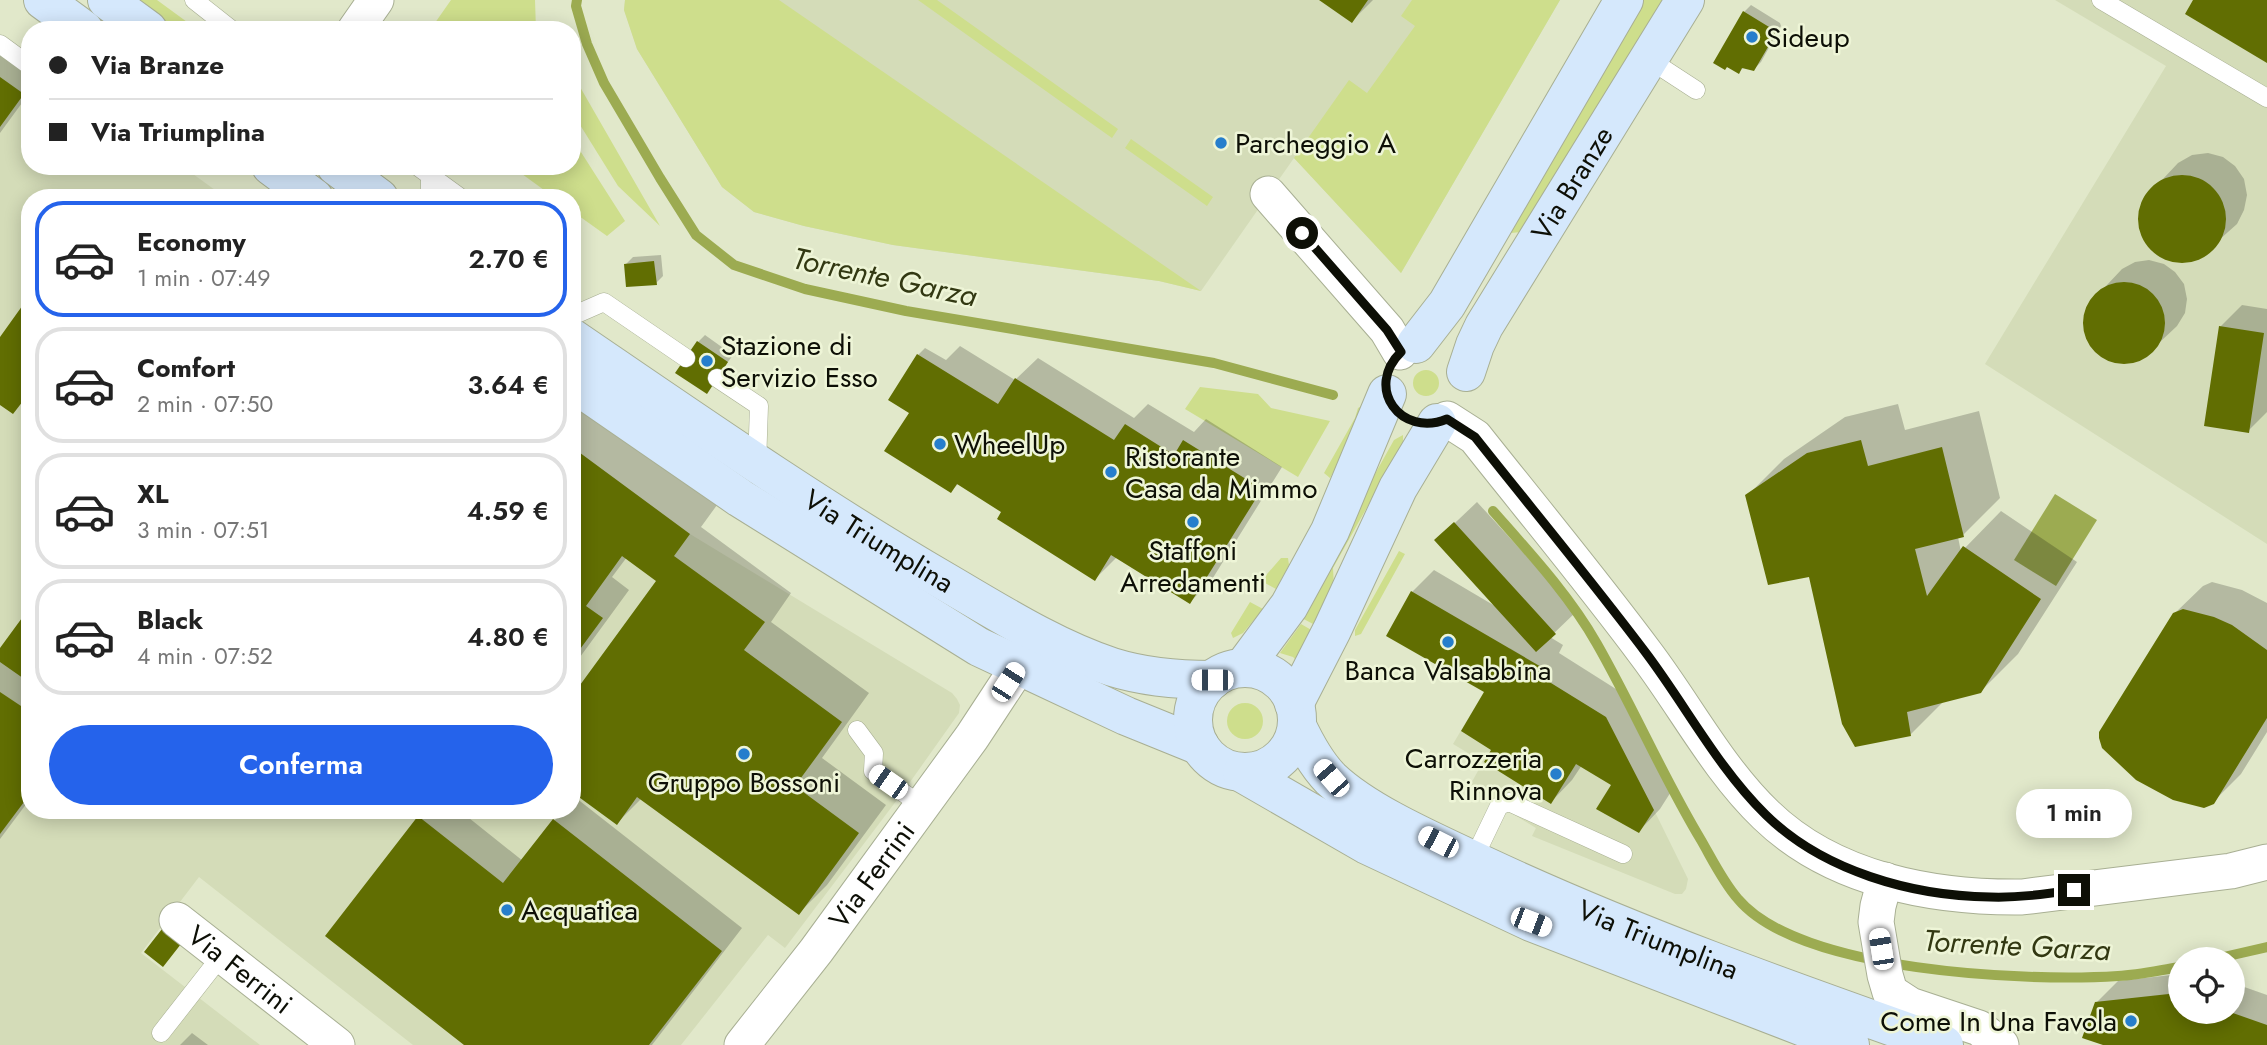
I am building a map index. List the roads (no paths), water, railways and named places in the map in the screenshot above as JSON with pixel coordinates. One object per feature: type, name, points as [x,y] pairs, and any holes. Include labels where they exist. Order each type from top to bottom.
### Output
[{"type":"main road","points":[[43,0],[72,21]]},
{"type":"main road","points":[[107,0],[136,21]]},
{"type":"main road","name":"Via Branze","points":[[1227,674],[1289,606],[1330,531],[1387,394],[1386,375],[1394,359],[1408,348],[1447,304],[1624,0]]},
{"type":"main road","name":"Via Branze","points":[[1295,715],[1398,488],[1442,421],[1462,404],[1468,383],[1466,373],[1484,326],[1685,0]]},
{"type":"main road","points":[[283,175],[302,189]]},
{"type":"main road","points":[[348,175],[367,189]]},
{"type":"main road","points":[[1408,348],[1437,343],[1455,354],[1466,373]]},
{"type":"main road","name":"Via Triumplina","points":[[581,344],[757,464],[904,557],[1000,613],[1078,653],[1138,674],[1174,679],[1254,669],[1275,677],[1283,685],[1317,762],[1331,778],[1363,804],[1473,860],[1612,923],[1691,955],[1944,1045]]},
{"type":"main road","name":"Via Triumplina","points":[[581,388],[740,498],[941,625],[1018,667],[1200,747],[1217,765],[1242,773],[1367,845],[1531,922],[1850,1045]]},
{"type":"main road","points":[[1387,394],[1398,412],[1406,419],[1416,423],[1442,421]]},
{"type":"main road","points":[[1200,747],[1193,727],[1199,696],[1227,674]]},
{"type":"main road","points":[[1242,773],[1258,771],[1272,765],[1284,755],[1293,741],[1295,715]]},
{"type":"street","points":[[361,21],[376,0]]},
{"type":"street","points":[[1268,194],[1387,330],[1408,348]]},
{"type":"street","points":[[1442,421],[1475,437],[1647,655],[1723,764],[1766,816],[1822,855],[1885,880],[1953,894],[2022,897],[2231,872],[2267,862]]},
{"type":"street","name":"Via Ferrini","points":[[744,1044],[922,806],[1018,667]]},
{"type":"street","points":[[1885,880],[1877,922],[1890,992],[1910,1005],[1979,1028],[2001,1045]]},
{"type":"street","name":"Via Ferrini","points":[[177,920],[337,1045]]},
{"type":"lane","points":[[194,0],[221,21]]},
{"type":"lane","points":[[2107,2],[2267,98]]},
{"type":"lane","points":[[0,44],[21,59]]},
{"type":"lane","points":[[1650,60],[1696,90]]},
{"type":"lane","points":[[429,175],[449,189]]},
{"type":"lane","points":[[581,312],[604,302],[686,358]]},
{"type":"lane","points":[[717,378],[759,406],[757,464]]},
{"type":"lane","points":[[857,730],[874,753],[873,771],[922,806]]},
{"type":"lane","points":[[1473,860],[1499,806],[1509,802],[1623,854]]},
{"type":"lane","points":[[161,1033],[222,955]]},
{"type":"waterway","name":"Torrente Garza","points":[[577,0],[580,21]]},
{"type":"waterway","name":"Torrente Garza","points":[[581,23],[604,83],[696,235],[734,265],[805,289],[906,311],[1214,363],[1333,395]]},
{"type":"waterway","name":"Torrente Garza","points":[[1493,511],[1548,575],[1586,626],[1723,878],[1738,899],[1768,924],[1810,943],[1861,957],[1974,974],[2078,977],[2126,975],[2168,969]]},
{"type":"waterway","name":"Torrente Garza","points":[[2245,952],[2267,947]]},
{"type":"place","name":"Sideup","points":[[1752,37]]},
{"type":"place","name":"Parcheggio A","points":[[1221,143]]},
{"type":"place","name":"Stazione di Servizio Esso","points":[[707,361]]},
{"type":"place","name":"WheelUp","points":[[940,444]]},
{"type":"place","name":"Ristorante Casa da Mimmo","points":[[1111,472]]},
{"type":"place","name":"Staffoni Arredamenti","points":[[1193,522]]},
{"type":"place","name":"Banca Valsabbina","points":[[1448,642]]},
{"type":"place","name":"Gruppo Bossoni","points":[[744,754]]},
{"type":"place","name":"Carrozzeria Rinnova","points":[[1556,774]]},
{"type":"place","name":"Acquatica","points":[[507,910]]},
{"type":"place","name":"Come In Una Favola","points":[[2131,1021]]}]
